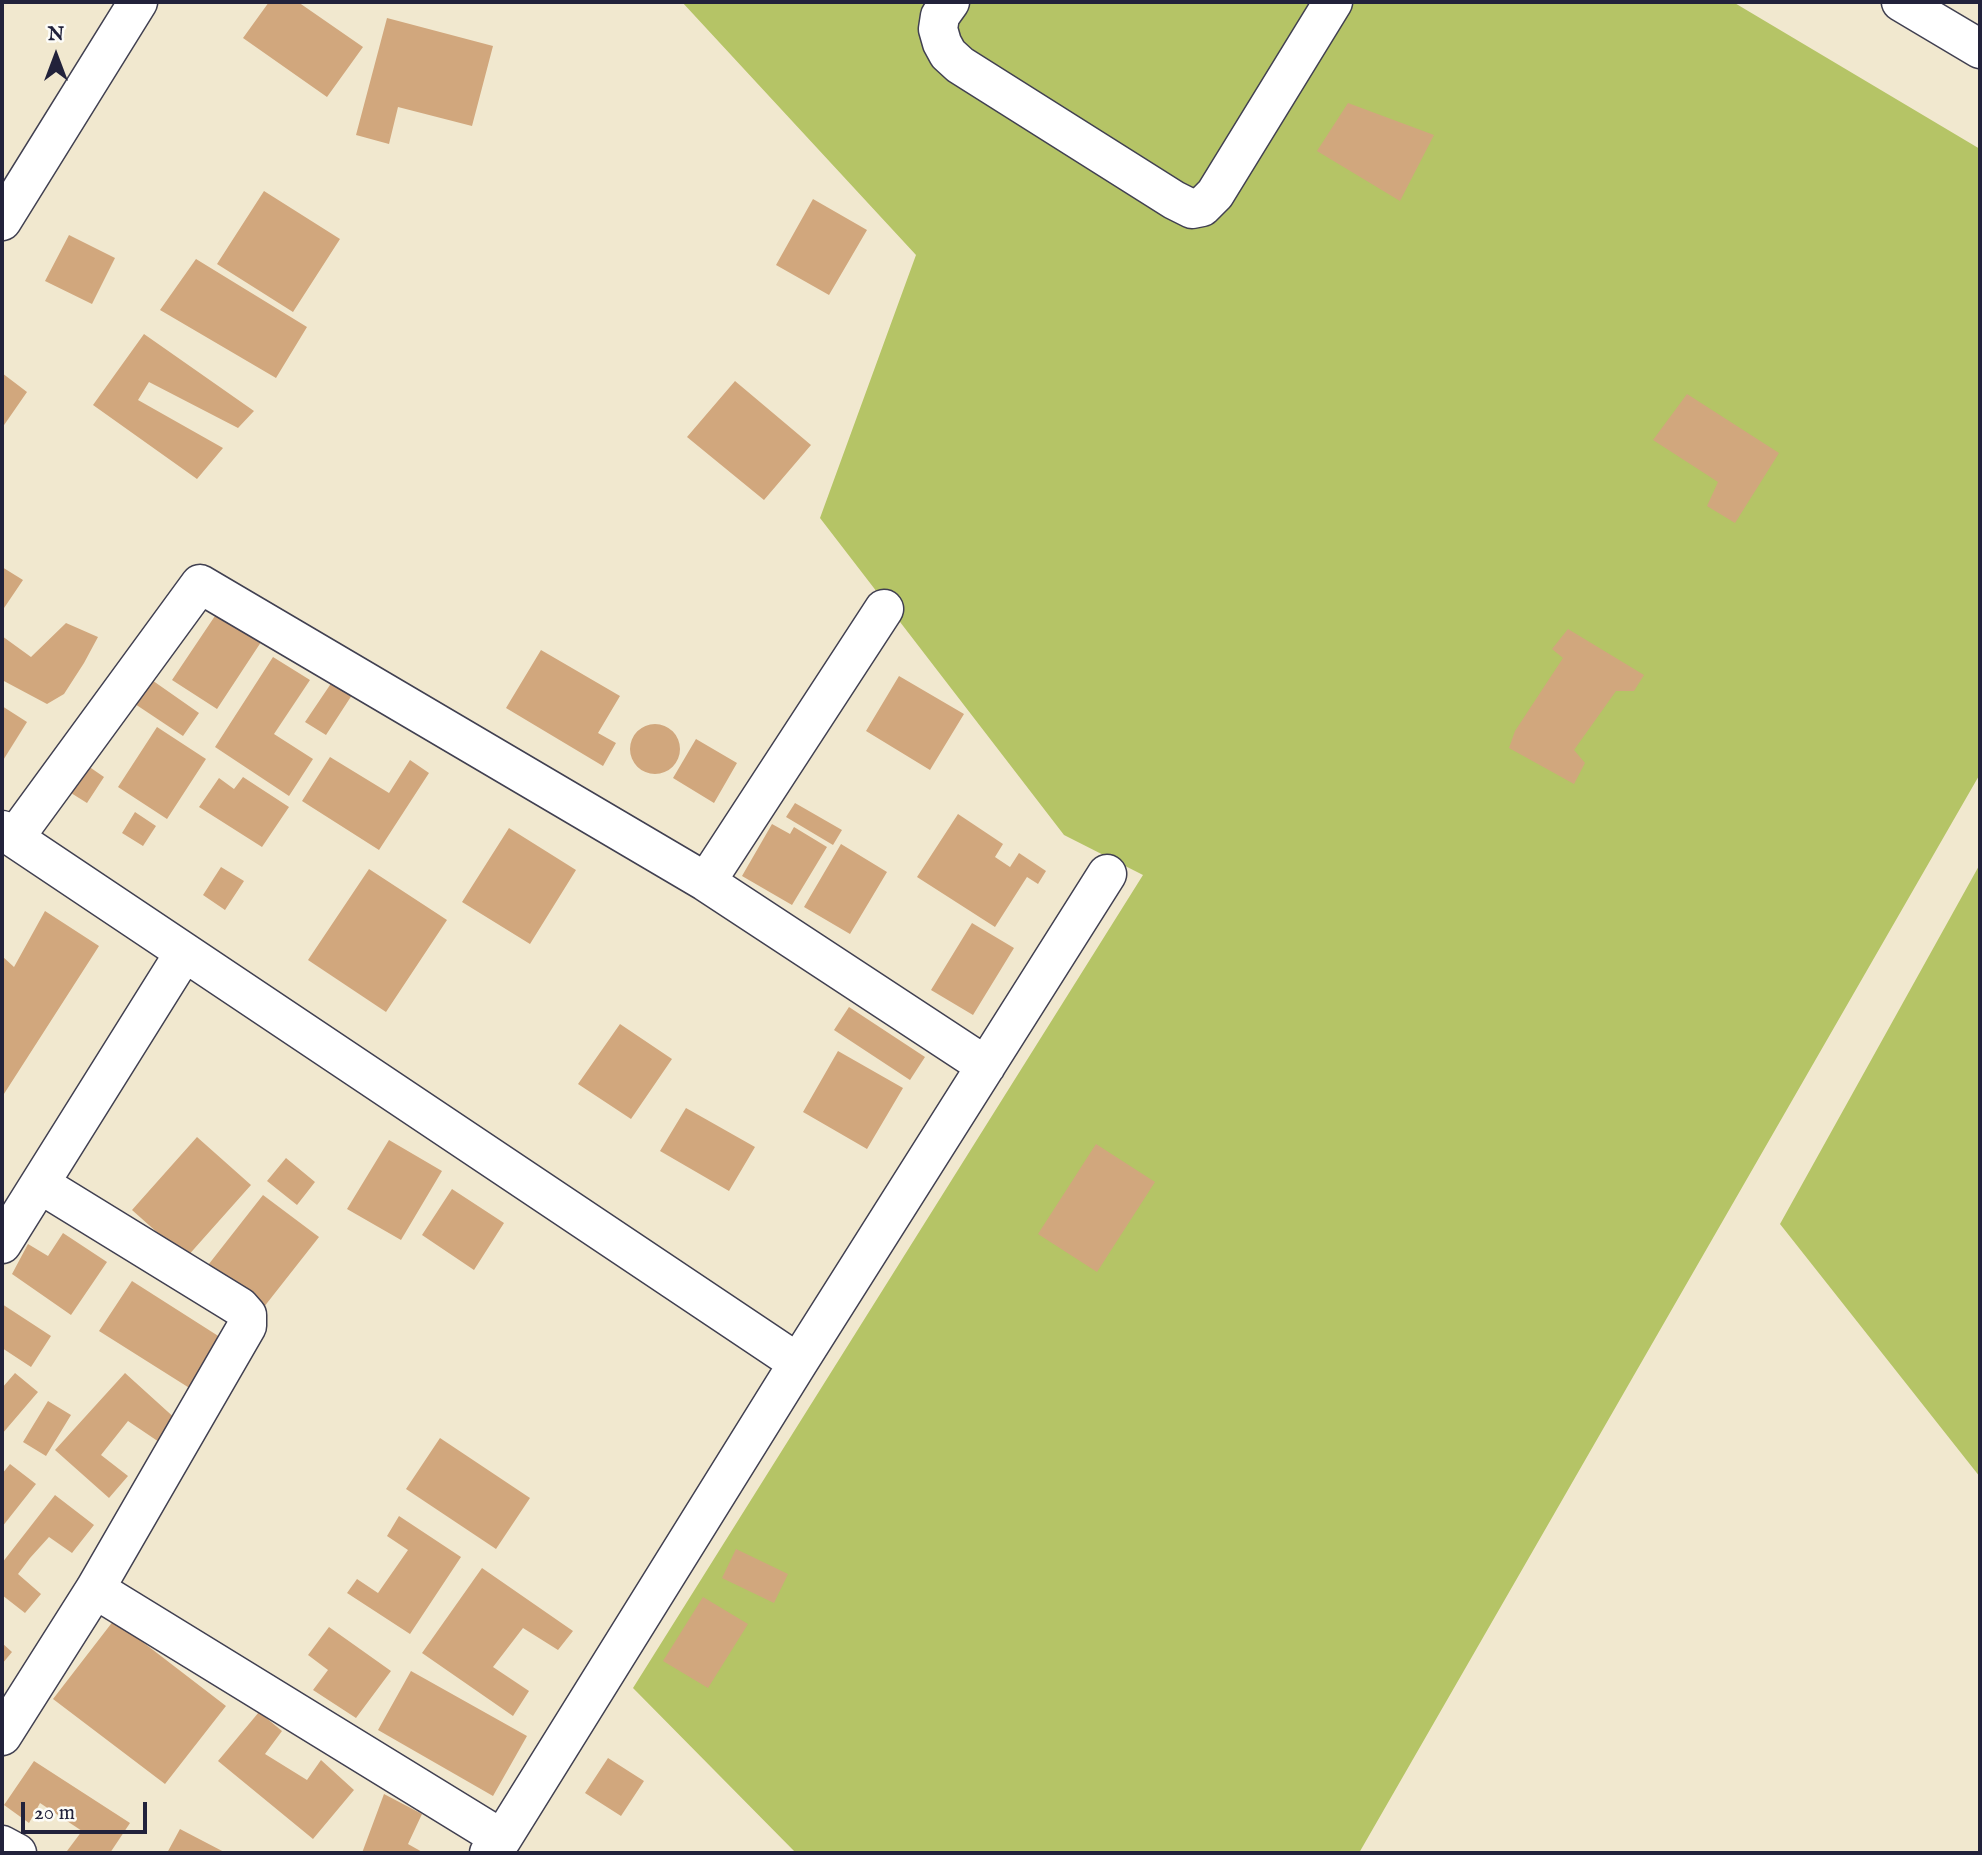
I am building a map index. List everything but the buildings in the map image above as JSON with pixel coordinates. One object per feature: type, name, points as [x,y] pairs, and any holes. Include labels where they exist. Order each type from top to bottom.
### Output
[{"type":"street","points":[[2,221],[138,2]]},
{"type":"street","points":[[950,2],[940,16],[938,29],[948,54],[960,65],[1174,200],[1186,207],[1197,209],[1206,205],[1215,194],[1334,2]]},
{"type":"street","points":[[1901,2],[1980,49]]},
{"type":"street","points":[[798,1363],[8,833],[200,584],[706,882],[986,1066]]},
{"type":"street","points":[[706,882],[884,609]]},
{"type":"street","points":[[94,1589],[495,1846],[1107,874]]},
{"type":"street","points":[[2,1244],[184,953]]},
{"type":"street","points":[[2,1736],[94,1589],[247,1326],[247,1315],[240,1307],[40,1184]]},
{"type":"street","points":[[2,1844],[17,1853]]},
{"type":"green space","points":[[682,2],[1733,2],[1980,149],[1980,774],[1359,1853],[796,1853],[633,1688],[1143,875],[1064,835],[820,518],[916,255]]},
{"type":"green space","points":[[1980,864],[1980,1477],[1780,1224]]}]
